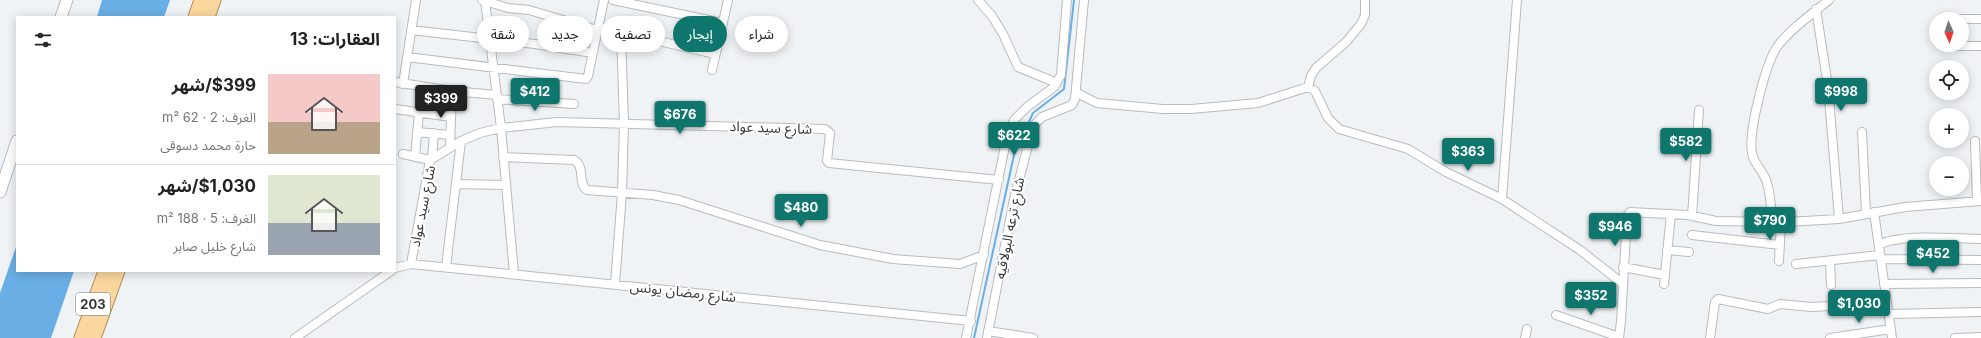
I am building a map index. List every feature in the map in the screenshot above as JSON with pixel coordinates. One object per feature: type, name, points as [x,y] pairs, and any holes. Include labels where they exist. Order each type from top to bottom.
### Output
[{"type":"main road","points":[[61,16],[67,0]]},
{"type":"main road","points":[[195,16],[201,0]]},
{"type":"main road","points":[[208,16],[214,0]]},
{"type":"main road","points":[[0,192],[16,144]]},
{"type":"main road","name":"203","points":[[81,338],[105,272]]},
{"type":"main road","name":"203","points":[[94,338],[118,272]]},
{"type":"street","points":[[416,0],[407,57],[399,83],[452,92],[574,104]]},
{"type":"street","points":[[407,57],[584,80],[588,76],[604,0]]},
{"type":"street","points":[[613,0],[690,16]]},
{"type":"street","points":[[725,16],[728,0]]},
{"type":"street","points":[[978,0],[992,16],[1003,34],[1018,67],[1057,83],[1061,75],[1063,62],[1067,0]]},
{"type":"street","points":[[1084,0],[1077,93],[1097,103],[1162,109],[1191,109],[1258,103],[1308,86]]},
{"type":"street","points":[[1308,86],[1311,76],[1316,68],[1346,42],[1362,24],[1365,15],[1365,0]]},
{"type":"street","points":[[1502,199],[1517,0]]},
{"type":"street","points":[[1772,222],[1768,183],[1754,162],[1751,147],[1752,136],[1772,56],[1778,46],[1816,9],[1829,0]]},
{"type":"street","points":[[486,16],[483,1],[508,8],[529,10],[601,30]]},
{"type":"street","points":[[1816,9],[1828,86],[1839,218]]},
{"type":"street","points":[[1969,19],[1981,19]]},
{"type":"street","points":[[411,30],[477,37]]},
{"type":"street","points":[[665,43],[715,54],[712,70]]},
{"type":"street","points":[[529,44],[593,53]]},
{"type":"street","points":[[1969,46],[1981,46]]},
{"type":"street","points":[[491,52],[514,274]]},
{"type":"street","points":[[615,284],[622,193],[624,123],[622,52]]},
{"type":"street","name":"شارع ترعه البولاقيه","points":[[966,338],[971,321],[1006,141],[1014,120],[1027,107],[1057,83]]},
{"type":"street","points":[[1308,86],[1315,91],[1328,118],[1339,129],[1408,149],[1446,172],[1502,199],[1580,250],[1623,284]]},
{"type":"street","points":[[450,147],[452,92]]},
{"type":"street","name":"شارع ترعه البولاقيه","points":[[988,334],[1014,199],[1031,134],[1036,123],[1042,117],[1072,106],[1077,93]]},
{"type":"street","points":[[396,109],[451,117]]},
{"type":"street","points":[[1692,216],[1699,110]]},
{"type":"street","points":[[415,157],[419,113]]},
{"type":"street","name":"شارع سيد عواد","points":[[411,264],[431,158],[461,141],[480,133],[500,128],[562,121],[826,129],[830,133],[827,161],[829,163],[999,180]]},
{"type":"street","points":[[417,132],[450,135]]},
{"type":"street","points":[[1862,132],[1870,213],[1879,245],[1892,338]]},
{"type":"street","points":[[403,154],[415,157],[431,158],[434,133]]},
{"type":"street","points":[[446,267],[461,141]]},
{"type":"street","points":[[1556,315],[1619,337],[1628,214],[1632,212],[1692,216],[1716,221],[1781,222],[1839,218],[1905,207],[1979,201],[1979,167],[1975,141]]},
{"type":"street","points":[[503,157],[574,160],[580,166],[584,189],[654,195],[679,200],[820,244],[893,259],[960,264],[984,255]]},
{"type":"street","points":[[456,184],[506,185]]},
{"type":"street","points":[[1664,284],[1671,214]]},
{"type":"street","points":[[1778,261],[1781,222]]},
{"type":"street","points":[[1692,235],[1780,245]]},
{"type":"street","points":[[1879,245],[1884,242],[1900,239],[1981,239]]},
{"type":"street","points":[[1667,250],[1689,252]]},
{"type":"street","points":[[1796,264],[1880,257],[1981,260]]},
{"type":"street","points":[[1830,261],[1831,285]]},
{"type":"street","name":"شارع رمضان يونس","points":[[396,268],[411,264],[446,267],[971,321]]},
{"type":"street","points":[[1623,267],[1665,275]]},
{"type":"street","points":[[295,338],[390,272]]},
{"type":"street","points":[[1884,284],[1981,283]]},
{"type":"street","points":[[1710,338],[1715,302],[1720,299],[1768,309],[1778,304],[1811,307],[1887,303]]},
{"type":"street","points":[[1889,314],[1981,312]]},
{"type":"street","points":[[1525,338],[1528,329]]},
{"type":"street","points":[[1830,338],[1891,329]]},
{"type":"street","points":[[988,334],[1033,338]]},
{"type":"street","points":[[1955,338],[1981,337]]},
{"type":"water","points":[[102,0],[170,0],[164,16],[97,16]]},
{"type":"water","points":[[16,247],[16,272],[74,272],[51,338],[0,338],[0,293]]},
{"type":"waterway","points":[[974,338],[1014,155],[1033,113],[1064,89],[1074,0]]}]
